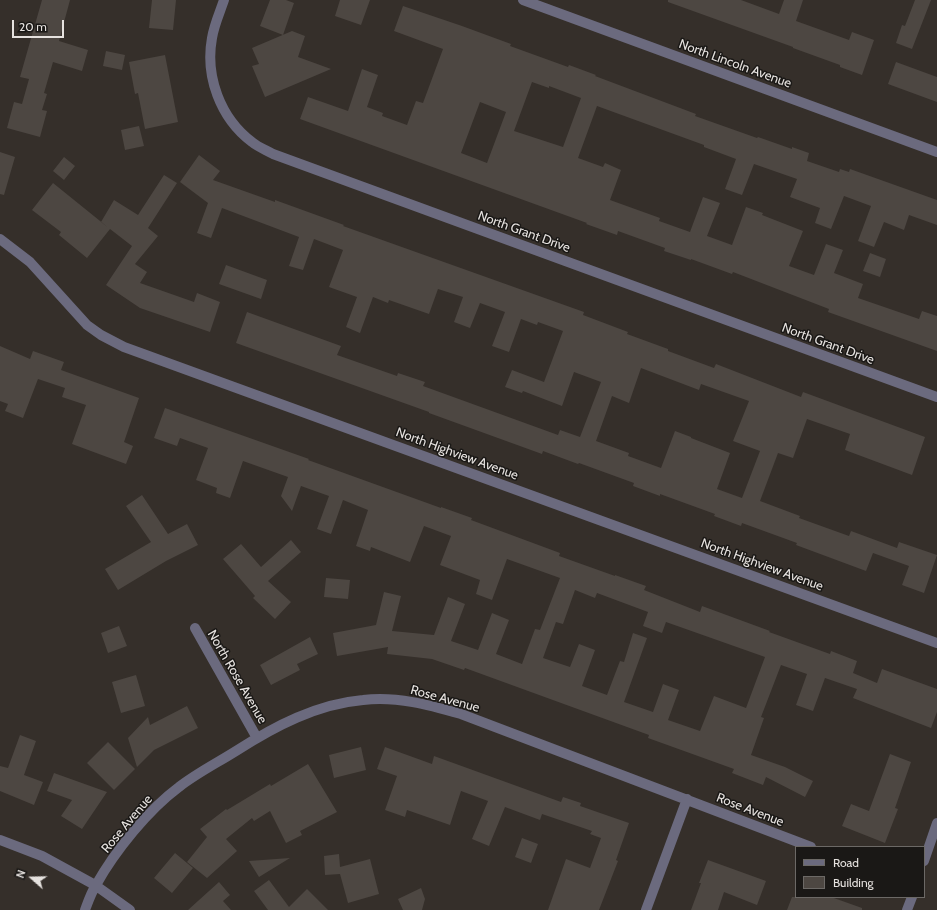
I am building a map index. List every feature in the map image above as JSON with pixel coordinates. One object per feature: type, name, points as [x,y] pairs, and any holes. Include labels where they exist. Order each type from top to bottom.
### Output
[{"type":"street","name":"North Grant Drive","points":[[224,0],[212,39],[210,54],[212,80],[220,102],[231,121],[247,138],[263,149],[937,397]]},
{"type":"street","name":"North Lincoln Avenue","points":[[523,0],[937,152]]},
{"type":"street","name":"North Highview Avenue","points":[[0,239],[30,262],[87,325],[101,336],[124,346],[937,643]]},
{"type":"street","name":"North Rose Avenue","points":[[195,628],[257,738]]},
{"type":"street","name":"Rose Avenue","points":[[85,910],[96,885],[123,844],[152,811],[179,787],[257,738],[293,719],[333,704],[364,700],[391,699],[420,703],[461,714],[808,846]]},
{"type":"street","points":[[646,910],[686,799]]},
{"type":"street","points":[[925,858],[937,823]]},
{"type":"street","points":[[0,840],[42,856],[96,885],[130,910]]},
{"type":"street","points":[[907,910],[912,898]]},
{"type":"building","points":[[42,0],[70,0],[59,41],[88,50],[82,71],[53,62],[44,93],[47,94],[42,110],[47,111],[40,137],[7,128],[14,102],[22,104],[29,79],[20,77]]},
{"type":"building","points":[[152,0],[176,0],[173,30],[149,28]]},
{"type":"building","points":[[270,0],[286,0],[294,3],[283,35],[260,26]]},
{"type":"building","points":[[340,0],[370,0],[361,25],[335,16]]},
{"type":"building","points":[[668,0],[741,0],[779,14],[784,0],[803,0],[796,21],[849,40],[852,32],[874,40],[862,75],[793,47],[668,2]]},
{"type":"building","points":[[915,0],[931,0],[912,49],[896,43],[902,25],[905,26]]},
{"type":"building","points":[[403,6],[511,44],[510,46],[568,67],[569,65],[596,75],[595,76],[696,114],[695,116],[757,138],[758,137],[792,149],[792,147],[809,153],[807,161],[839,172],[840,169],[849,172],[850,169],[937,200],[937,225],[909,215],[904,230],[884,222],[874,247],[858,241],[871,206],[844,196],[831,229],[815,223],[820,208],[790,197],[797,179],[754,164],[742,195],[725,189],[736,159],[704,147],[704,145],[597,106],[578,158],[603,167],[605,163],[621,170],[610,200],[660,218],[659,221],[690,232],[703,197],[720,203],[707,236],[732,245],[746,207],[803,231],[789,266],[814,275],[826,244],[843,250],[834,273],[863,284],[858,298],[919,319],[922,311],[937,316],[937,351],[828,312],[829,309],[733,272],[732,274],[664,251],[665,248],[618,231],[617,235],[300,119],[308,97],[348,111],[362,69],[378,75],[367,107],[383,113],[382,116],[407,125],[416,101],[423,103],[443,49],[394,31]],"holes":[[[532,82],[549,88],[549,86],[581,98],[563,147],[514,131]],[[480,102],[506,112],[487,163],[461,153]]]},
{"type":"building","points":[[292,31],[305,36],[298,57],[331,69],[265,97],[252,66],[259,64],[252,48]]},
{"type":"building","points":[[106,51],[125,55],[122,70],[103,66]]},
{"type":"building","points":[[165,55],[178,122],[145,129],[138,93],[135,94],[129,62]]},
{"type":"building","points":[[896,62],[937,77],[937,102],[888,84]]},
{"type":"building","points":[[139,126],[144,146],[125,150],[121,130]]},
{"type":"building","points":[[0,152],[15,157],[4,195],[0,194]]},
{"type":"building","points":[[199,155],[220,171],[213,180],[275,202],[275,200],[344,225],[343,226],[584,312],[583,315],[628,332],[627,334],[714,368],[716,364],[801,397],[803,392],[925,437],[912,475],[845,450],[850,434],[807,419],[793,458],[778,453],[760,501],[800,516],[799,518],[849,536],[851,531],[897,548],[899,542],[937,555],[924,593],[902,585],[909,566],[873,553],[866,571],[796,545],[797,543],[742,523],[741,526],[714,516],[715,514],[633,486],[634,483],[579,463],[578,464],[543,451],[542,454],[236,343],[247,312],[341,346],[337,355],[397,376],[398,373],[425,382],[423,386],[558,435],[560,430],[580,437],[601,382],[574,372],[562,406],[523,391],[522,393],[505,387],[512,370],[544,382],[563,331],[538,322],[537,325],[521,319],[509,352],[492,346],[505,312],[480,303],[470,328],[454,322],[463,297],[438,289],[429,314],[389,300],[388,303],[373,297],[360,333],[346,327],[357,297],[329,287],[343,250],[314,239],[303,270],[289,266],[299,237],[222,208],[211,238],[197,233],[208,203],[180,182]],"holes":[[[641,368],[699,390],[701,384],[749,401],[733,441],[760,451],[742,498],[717,489],[730,453],[691,437],[675,431],[661,468],[628,456],[629,453],[596,441],[612,396],[629,403]]]},
{"type":"building","points":[[64,157],[75,166],[64,180],[53,171]]},
{"type":"building","points":[[164,175],[177,183],[148,228],[158,236],[135,264],[147,272],[140,283],[194,302],[197,293],[220,302],[210,332],[140,308],[106,285],[132,246],[101,222],[114,200],[138,215]]},
{"type":"building","points":[[53,183],[110,229],[87,258],[59,235],[61,232],[32,210]]},
{"type":"building","points":[[870,253],[886,259],[880,277],[863,271]]},
{"type":"building","points":[[226,265],[267,280],[261,299],[219,284]]},
{"type":"building","points":[[0,346],[30,359],[33,351],[64,362],[61,370],[139,398],[124,442],[133,446],[126,464],[72,444],[86,405],[62,397],[65,388],[38,379],[23,418],[5,411],[8,404],[0,401]]},
{"type":"building","points":[[165,408],[472,518],[471,520],[560,553],[559,556],[646,586],[644,590],[700,612],[702,606],[830,654],[831,651],[857,661],[853,673],[877,683],[882,669],[937,689],[937,712],[931,728],[853,698],[857,689],[825,678],[813,711],[796,705],[807,674],[781,665],[761,717],[764,718],[751,755],[785,767],[813,781],[805,797],[766,777],[763,785],[732,773],[734,769],[648,738],[649,735],[465,668],[464,670],[432,659],[387,654],[388,647],[337,656],[333,633],[376,625],[384,592],[401,596],[392,631],[434,635],[448,597],[465,604],[451,641],[478,650],[492,613],[509,620],[496,654],[522,664],[535,629],[540,630],[560,578],[507,559],[492,600],[476,594],[480,580],[440,565],[451,536],[424,526],[410,562],[371,547],[370,551],[356,546],[368,510],[343,500],[331,534],[317,529],[329,496],[301,486],[292,511],[281,496],[288,477],[243,461],[230,498],[216,493],[217,488],[196,480],[208,448],[180,438],[177,446],[154,438]],"holes":[[[575,590],[595,598],[597,593],[648,612],[643,626],[662,633],[666,622],[765,657],[746,708],[714,696],[700,731],[668,720],[679,690],[663,684],[653,712],[624,702],[647,638],[633,633],[624,662],[620,661],[607,695],[582,686],[595,650],[579,644],[570,667],[543,658],[556,622],[563,624]]]},
{"type":"building","points":[[142,495],[168,534],[187,524],[198,545],[166,561],[118,590],[105,569],[151,542],[126,506]]},
{"type":"building","points":[[291,540],[301,552],[268,581],[291,602],[275,619],[253,598],[255,596],[223,559],[241,544],[261,567]]},
{"type":"building","points":[[326,578],[350,580],[348,599],[324,597]]},
{"type":"building","points":[[119,626],[127,646],[108,653],[101,633]]},
{"type":"building","points":[[310,637],[318,654],[297,664],[300,670],[271,685],[260,665]]},
{"type":"building","points":[[136,675],[145,706],[121,713],[112,682]]},
{"type":"building","points":[[187,706],[198,728],[154,750],[137,767],[128,738],[148,717],[150,725]]},
{"type":"building","points":[[20,735],[36,741],[24,775],[43,782],[34,805],[0,791],[0,766],[8,768]]},
{"type":"building","points":[[108,742],[135,769],[114,790],[87,763]]},
{"type":"building","points":[[361,747],[366,770],[334,778],[329,755]]},
{"type":"building","points":[[385,747],[432,764],[434,756],[561,802],[563,797],[581,803],[580,806],[629,823],[616,860],[618,861],[599,910],[548,910],[566,859],[590,868],[601,838],[590,834],[592,831],[542,814],[540,820],[505,807],[489,846],[472,839],[488,801],[461,791],[450,825],[407,810],[405,817],[385,810],[397,776],[377,769]]},
{"type":"building","points":[[890,754],[911,762],[895,808],[898,809],[885,843],[842,826],[851,804],[869,811]]},
{"type":"building","points":[[308,764],[337,812],[300,831],[302,835],[286,843],[270,811],[254,821],[252,818],[226,839],[237,851],[207,878],[187,862],[207,837],[200,829],[226,809],[227,810],[270,784],[271,786]]},
{"type":"building","points":[[54,773],[107,792],[82,829],[61,816],[72,800],[47,791]]},
{"type":"building","points":[[522,838],[538,844],[531,863],[515,857]]},
{"type":"building","points":[[175,853],[193,868],[172,893],[154,878]]},
{"type":"building","points":[[339,854],[340,867],[370,859],[379,894],[348,903],[340,874],[325,875],[324,856]]},
{"type":"building","points":[[290,858],[259,877],[249,861]]},
{"type":"building","points":[[708,860],[766,881],[757,905],[724,892],[718,910],[691,910]]},
{"type":"building","points":[[269,880],[289,907],[307,889],[328,910],[268,910],[254,891]]},
{"type":"building","points":[[219,882],[230,895],[223,901],[231,910],[188,910]]},
{"type":"building","points":[[421,888],[425,899],[422,910],[403,910],[398,899]]},
{"type":"building","points":[[792,897],[834,898],[862,908],[862,910],[787,910]]}]
